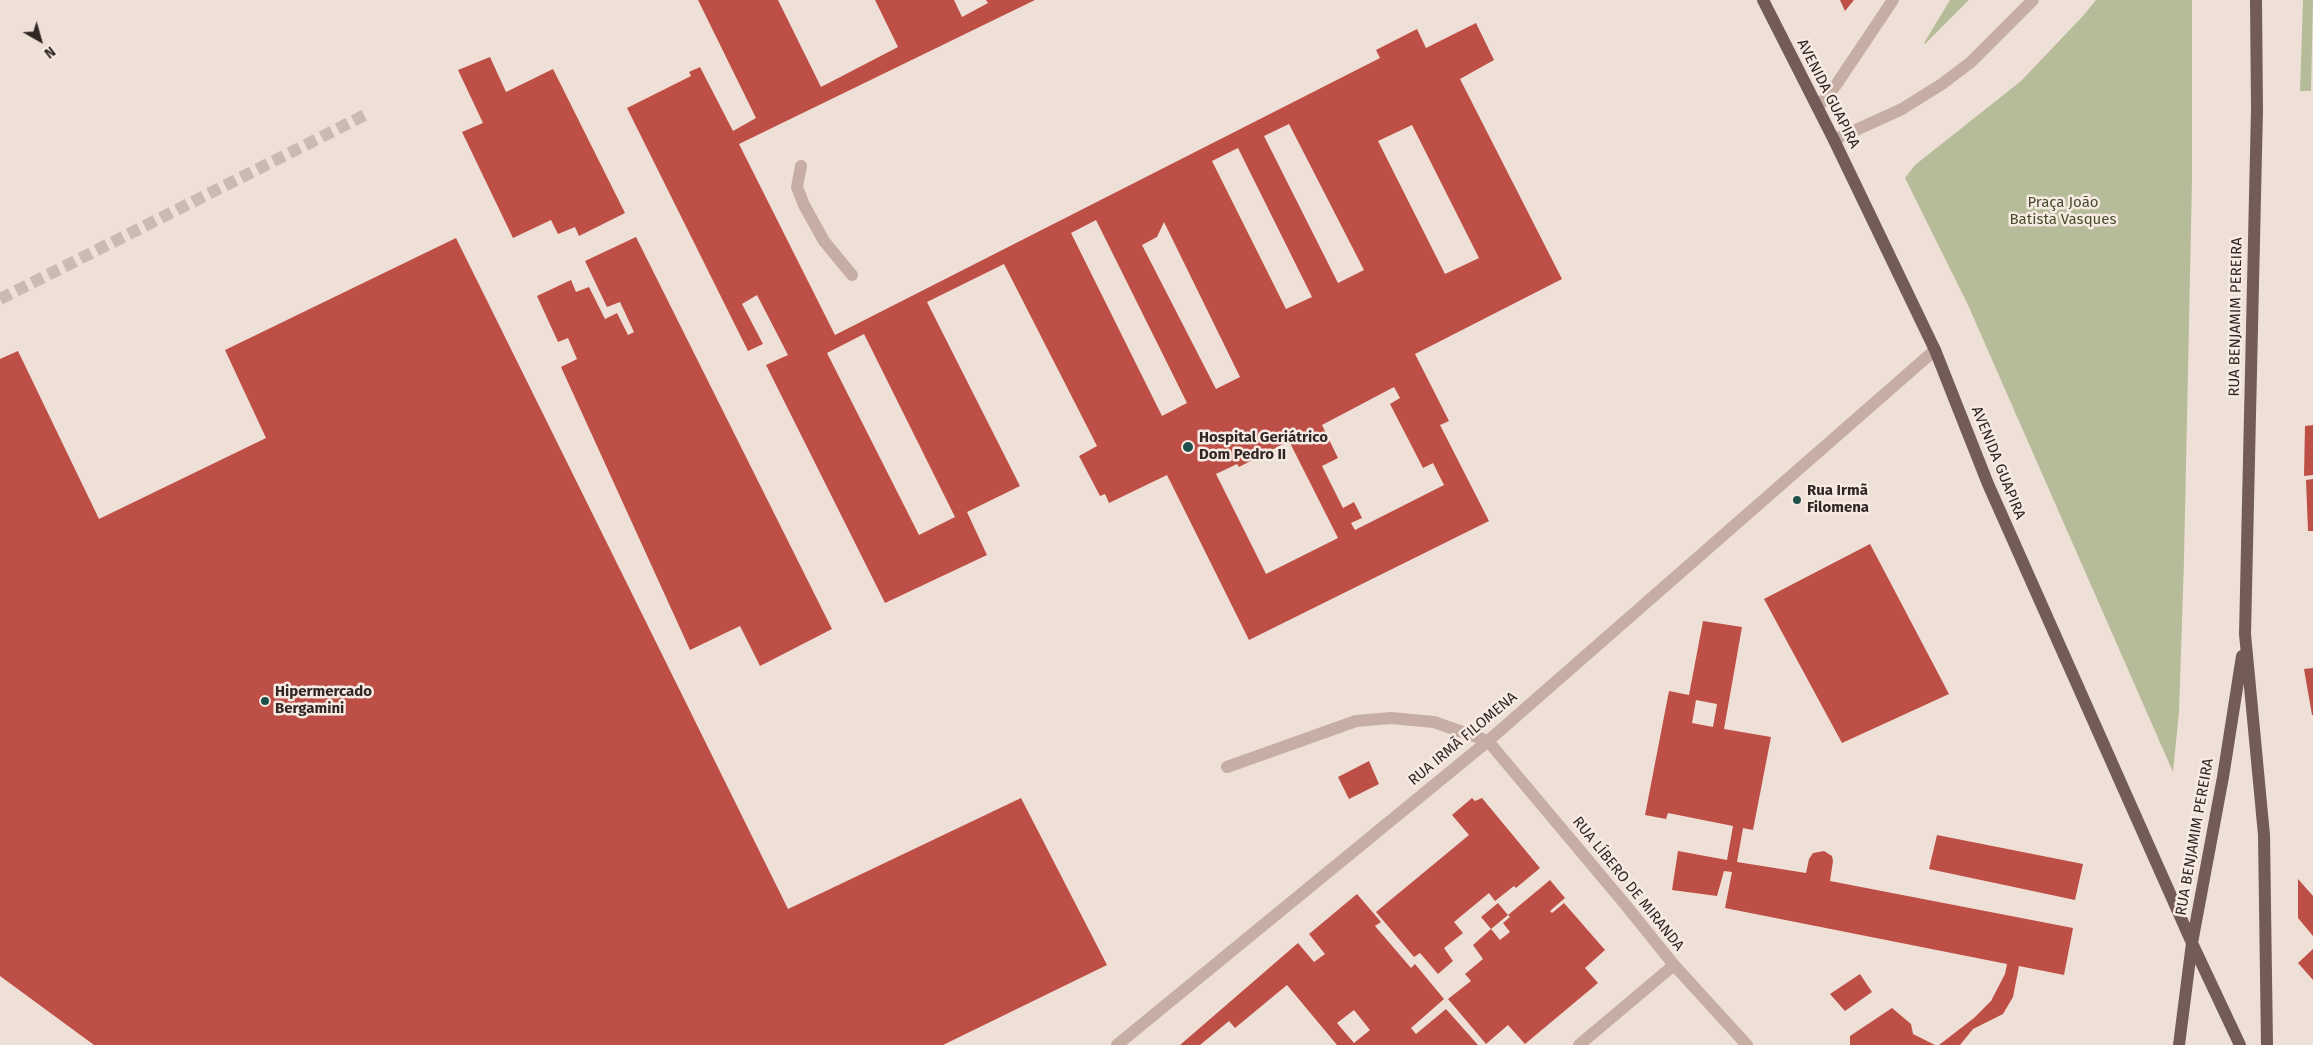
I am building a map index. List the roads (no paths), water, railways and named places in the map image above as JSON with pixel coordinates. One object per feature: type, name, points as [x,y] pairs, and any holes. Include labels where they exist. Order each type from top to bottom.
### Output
[{"type":"main road","name":"AVENIDA GUAPIRA","points":[[1763,0],[1818,107],[1935,350],[1988,484],[2192,943],[2240,1045]]},
{"type":"main road","name":"RUA BENJAMIM PEREIRA","points":[[2256,0],[2256,119],[2245,634],[2264,835],[2267,1045]]},
{"type":"main road","name":"RUA BENJAMIM PEREIRA","points":[[2178,1045],[2192,943],[2223,777],[2245,634]]},
{"type":"street","points":[[1818,107],[1836,85],[1893,0]]},
{"type":"street","points":[[1834,140],[1902,109],[1942,84],[1970,62],[2032,0]]},
{"type":"street","points":[[800,166],[797,187],[804,205],[824,241],[852,275]]},
{"type":"street","name":"RUA IRMÃ FILOMENA","points":[[1117,1045],[1488,741],[1935,350]]},
{"type":"street","points":[[1227,767],[1356,721],[1391,718],[1434,722],[1488,741]]},
{"type":"street","name":"RUA LÍBERO DE MIRANDA","points":[[1488,741],[1674,965],[1747,1045]]},
{"type":"street","points":[[1579,1045],[1674,965]]},
{"type":"tunnel","points":[[0,299],[365,115]]},
{"type":"place","name":"Hospital Geriátrico Dom Pedro II","points":[[1188,447]]},
{"type":"place","name":"Rua Irmã Filomena","points":[[1797,500]]},
{"type":"place","name":"Hipermercado Bergamini","points":[[265,701]]},
{"type":"park label","name":"Praça João Batista Vasques","points":[[2063,212]]}]
